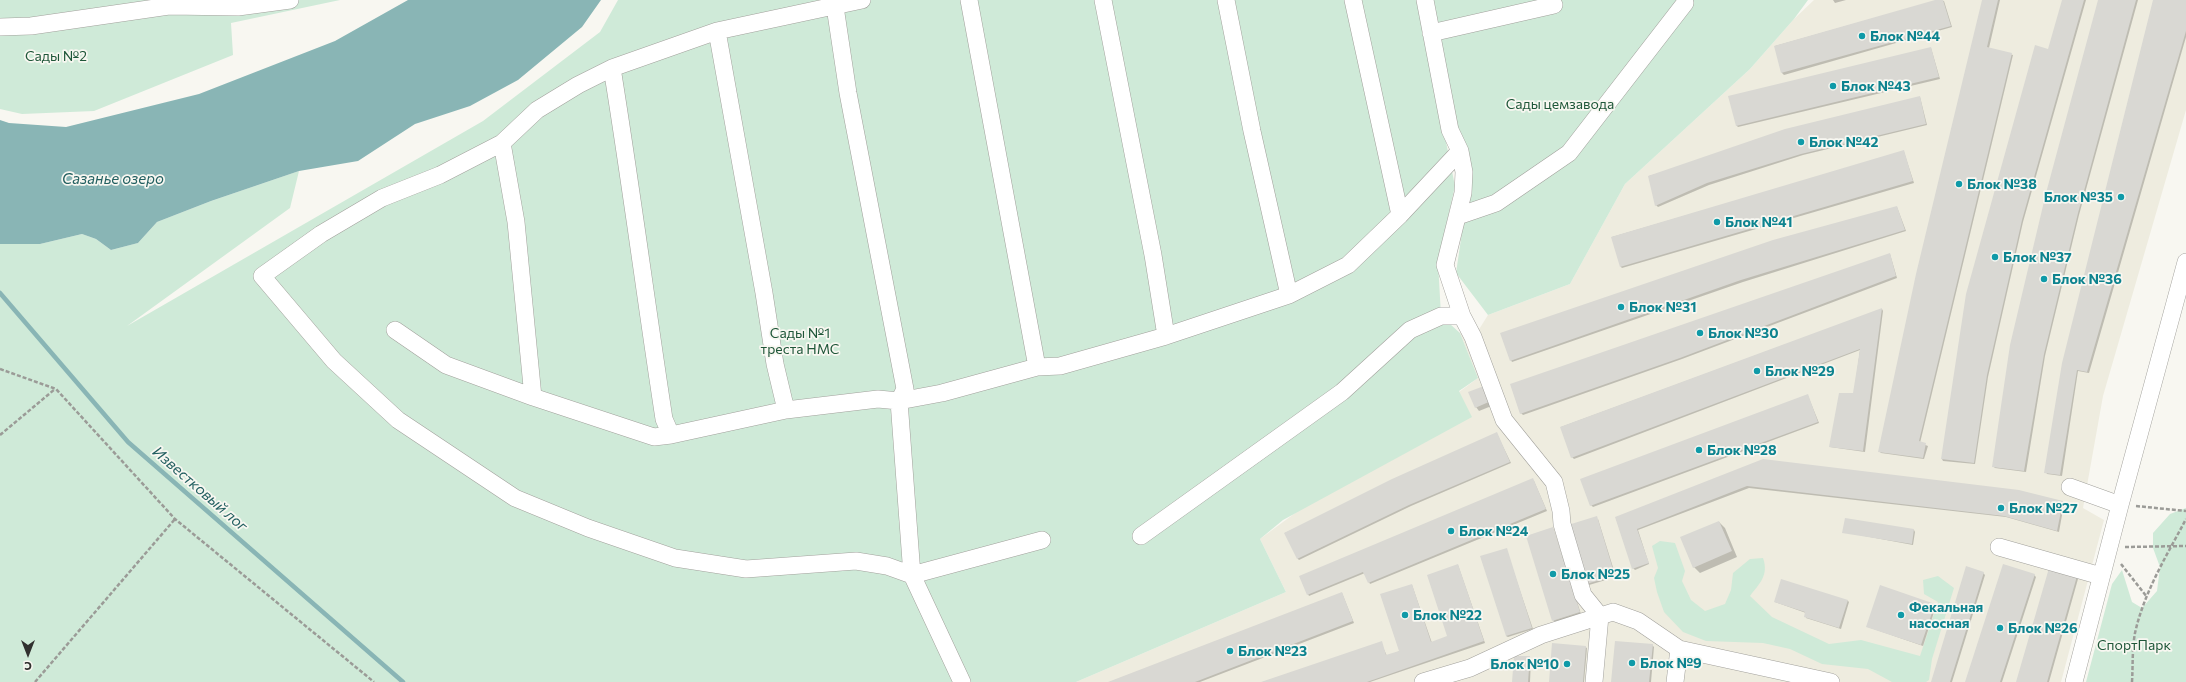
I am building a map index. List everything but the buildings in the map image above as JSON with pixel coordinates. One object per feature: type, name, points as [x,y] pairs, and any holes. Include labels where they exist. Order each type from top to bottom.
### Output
[{"type":"street","points":[[0,26],[31,26],[168,6],[238,7],[290,0]]},
{"type":"street","points":[[862,0],[835,4],[717,31],[612,68],[578,85],[537,110],[502,143],[440,175],[382,198],[321,234],[262,276],[334,362],[398,420],[515,498],[588,528],[675,558],[746,569],[856,561],[887,566],[912,575],[1042,540]]},
{"type":"street","points":[[969,0],[1037,367]]},
{"type":"street","points":[[1103,0],[1153,255],[1166,336]]},
{"type":"street","points":[[1226,0],[1252,131],[1289,295]]},
{"type":"street","points":[[1352,0],[1400,215]]},
{"type":"street","points":[[1425,0],[1450,130],[1460,151],[1464,172],[1463,193],[1445,265],[1462,316],[1473,337],[1504,420],[1554,482],[1561,512],[1562,524],[1584,595],[1600,616],[1594,682]]},
{"type":"street","points":[[1458,216],[1496,203],[1569,154],[1685,3]]},
{"type":"street","points":[[835,4],[852,116],[905,389],[899,402],[912,575],[962,682]]},
{"type":"street","points":[[1431,33],[1554,4]]},
{"type":"street","points":[[717,31],[764,293],[775,364],[786,410]]},
{"type":"street","points":[[612,68],[631,184],[644,289],[664,419],[671,435]]},
{"type":"street","points":[[502,143],[516,222],[533,397]]},
{"type":"street","points":[[395,330],[446,365],[533,397],[654,437],[671,435],[786,410],[878,399],[899,402],[942,393],[1037,367],[1060,366],[1166,336],[1289,295],[1348,265],[1400,215],[1460,151]]},
{"type":"street","points":[[2074,682],[2101,576],[2186,262]]},
{"type":"street","points":[[1141,536],[1342,392],[1410,330],[1441,316],[1462,316]]},
{"type":"street","points":[[2070,487],[2120,505]]},
{"type":"street","points":[[1999,547],[2101,576]]},
{"type":"street","points":[[1423,682],[1470,668],[1541,635],[1613,612],[1638,621],[1679,650],[1830,682]]},
{"type":"street","points":[[1675,682],[1679,650]]},
{"type":"path","points":[[0,369],[56,389],[175,519],[374,682]]},
{"type":"path","points":[[0,435],[56,389]]},
{"type":"path","points":[[2153,508],[2186,511]]},
{"type":"path","points":[[2132,682],[2136,633],[2147,598],[2155,575],[2186,518]]},
{"type":"path","points":[[35,682],[175,519]]},
{"type":"path","points":[[2141,547],[2186,546]]},
{"type":"path","points":[[2109,547],[2130,578],[2147,598]]},
{"type":"shaded area","points":[[1814,0],[2186,0],[2186,110],[2103,396],[2083,508],[2104,520],[2061,682],[1076,682],[1286,592],[1260,539],[1478,378],[1460,333],[1469,328],[1478,331],[1488,315],[1570,284],[1625,184],[1750,69],[1794,19]]},
{"type":"green space","name":"Сады №2","points":[[0,0],[340,0],[231,23],[233,55],[94,111],[22,114],[0,109]]},
{"type":"green space","name":"Сады №1 треста НМС","points":[[618,0],[1417,0],[1455,186],[1438,261],[1441,316],[1460,333],[1478,378],[1459,391],[1472,417],[1283,520],[1260,539],[1286,592],[1076,682],[0,682],[0,244],[40,244],[82,234],[96,239],[111,250],[138,243],[157,222],[211,201],[299,171],[290,208],[127,326],[483,121],[600,32]]},
{"type":"green space","name":"Сады цемзавода","points":[[1431,0],[1808,0],[1794,19],[1750,69],[1625,184],[1570,284],[1488,315],[1456,273],[1468,191]]},
{"type":"green space","name":"СпортПарк","points":[[2186,508],[2186,682],[2086,682],[2112,584],[2122,570],[2132,602],[2142,608],[2157,591],[2160,567],[2153,548],[2153,533],[2170,514]]},
{"type":"green space","points":[[1660,541],[1675,543],[1685,571],[1682,581],[1691,600],[1705,611],[1725,604],[1731,590],[1733,573],[1750,559],[1763,558],[1765,564],[1764,574],[1760,583],[1750,596],[1772,617],[1829,644],[1861,640],[1920,656],[1938,602],[1924,594],[1923,580],[1938,576],[1954,588],[1932,659],[1929,680],[1926,682],[1892,682],[1868,669],[1822,664],[1790,649],[1763,643],[1706,641],[1683,632],[1664,612],[1657,592],[1654,578],[1658,568],[1652,546]]},
{"type":"water","name":"Сазанье озеро","points":[[408,0],[601,0],[582,27],[518,80],[470,106],[415,124],[358,161],[299,171],[211,201],[157,222],[138,243],[111,250],[96,239],[82,234],[40,244],[0,244],[0,120],[9,123],[66,127],[199,94],[335,41]]},
{"type":"waterway","name":"Известковый лог","points":[[0,293],[128,442],[403,682]]},
{"type":"place","name":"Блок №44","points":[[1862,36]]},
{"type":"place","name":"Блок №43","points":[[1833,86]]},
{"type":"place","name":"Блок №42","points":[[1801,142]]},
{"type":"place","name":"Блок №38","points":[[1959,184]]},
{"type":"place","name":"Блок №35","points":[[2121,197]]},
{"type":"place","name":"Блок №41","points":[[1717,222]]},
{"type":"place","name":"Блок №37","points":[[1995,257]]},
{"type":"place","name":"Блок №36","points":[[2044,279]]},
{"type":"place","name":"Блок №31","points":[[1621,307]]},
{"type":"place","name":"Блок №30","points":[[1700,333]]},
{"type":"place","name":"Блок №29","points":[[1757,371]]},
{"type":"place","name":"Блок №28","points":[[1699,450]]},
{"type":"place","name":"Блок №27","points":[[2001,508]]},
{"type":"place","name":"Блок №24","points":[[1451,531]]},
{"type":"place","name":"Блок №25","points":[[1553,574]]},
{"type":"place","name":"Блок №22","points":[[1405,615]]},
{"type":"place","name":"Фекальная насосная","points":[[1901,615]]},
{"type":"place","name":"Блок №26","points":[[2000,628]]},
{"type":"place","name":"Блок №23","points":[[1230,651]]},
{"type":"place","name":"Блок №9","points":[[1632,663]]},
{"type":"place","name":"Блок №10","points":[[1567,664]]}]
